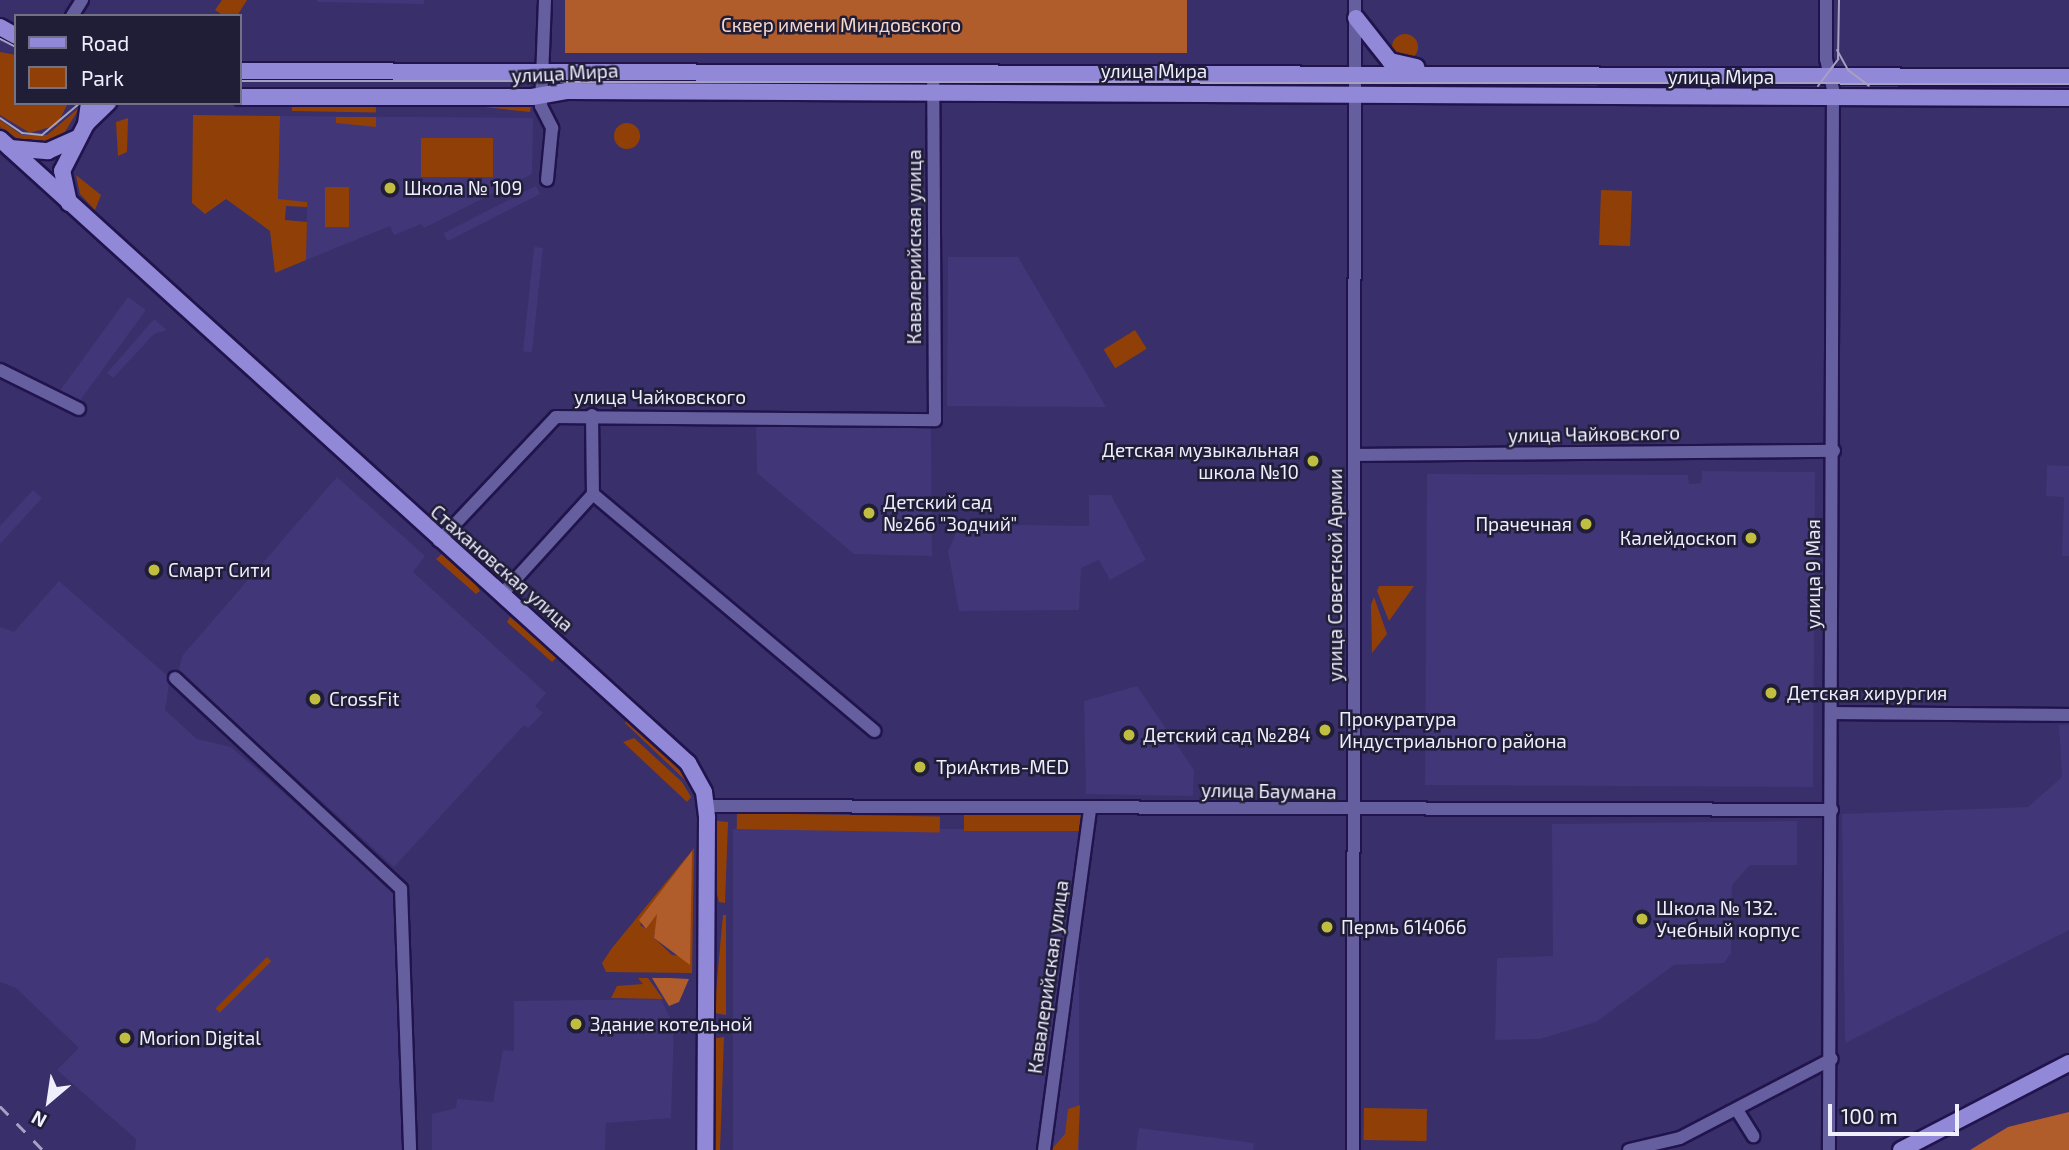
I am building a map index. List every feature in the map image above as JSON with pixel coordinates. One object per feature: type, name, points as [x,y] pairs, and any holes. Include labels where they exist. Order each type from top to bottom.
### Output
[{"type":"main road","points":[[1356,18],[1399,66],[1459,76]]},
{"type":"main road","name":"улица Мира","points":[[242,71],[2069,77]]},
{"type":"main road","name":"улица Мира","points":[[242,97],[545,92],[933,92],[2069,98]]},
{"type":"main road","points":[[75,210],[61,176],[82,131],[88,105]]},
{"type":"main road","points":[[5,143],[48,151],[82,131],[106,105]]},
{"type":"main road","name":"Стахановская улица","points":[[5,143],[439,541],[502,594],[680,756],[699,780],[706,806],[705,1150]]},
{"type":"main road","points":[[1901,1150],[2069,1063]]},
{"type":"main road","points":[[1924,1150],[2069,1074]]},
{"type":"street","points":[[545,0],[545,92],[541,106],[552,128],[547,180]]},
{"type":"street","name":"улица Советской Армии","points":[[1353,1150],[1358,94],[1355,0]]},
{"type":"street","name":"улица 9 Мая","points":[[1826,0],[1833,98],[1834,451],[1832,1059],[1829,1150]]},
{"type":"street","name":"Кавалерийская улица","points":[[933,75],[935,420]]},
{"type":"street","points":[[0,370],[79,409]]},
{"type":"street","points":[[502,594],[593,494],[592,415]]},
{"type":"street","name":"улица Чайковского","points":[[439,541],[542,425],[556,417],[592,415],[935,420]]},
{"type":"street","name":"улица Чайковского","points":[[1355,455],[1834,451]]},
{"type":"street","points":[[593,494],[874,732]]},
{"type":"street","points":[[174,678],[401,889],[410,1150]]},
{"type":"street","points":[[1832,713],[2069,715]]},
{"type":"street","name":"улица Баумана","points":[[706,806],[1354,811],[1832,810]]},
{"type":"street","name":"Кавалерийская улица","points":[[1044,1150],[1090,810]]},
{"type":"street","points":[[1629,1150],[1680,1138],[1832,1059]]},
{"type":"street","points":[[1737,1110],[1753,1136]]},
{"type":"shaded area","points":[[424,0],[424,4],[317,2]]},
{"type":"shaded area","name":"Школа № 109","points":[[280,116],[533,118],[532,174],[424,228],[421,224],[394,235],[390,226],[306,260],[307,202],[278,200]]},
{"type":"shaded area","points":[[536,186],[540,194],[447,241],[443,233]]},
{"type":"shaded area","points":[[534,247],[543,248],[532,352],[523,351]]},
{"type":"shaded area","points":[[948,257],[1018,257],[1106,407],[947,406]]},
{"type":"shaded area","points":[[128,297],[146,310],[76,406],[58,393]]},
{"type":"shaded area","points":[[154,319],[167,330],[154,334],[113,378],[107,373]]},
{"type":"shaded area","name":"Детский сад №266 \"Зодчий\"","points":[[756,426],[931,428],[932,556],[854,554],[757,473]]},
{"type":"shaded area","points":[[2047,465],[2069,466],[2069,556],[2062,556],[2064,497],[2046,496]]},
{"type":"shaded area","points":[[1702,471],[1815,472],[1813,787],[1425,785],[1427,474],[1688,475],[1689,484],[1701,483]]},
{"type":"shaded area","points":[[337,477],[425,556],[413,572],[546,693],[535,706],[543,713],[528,728],[524,725],[394,867],[178,671],[183,655]]},
{"type":"shaded area","points":[[33,490],[42,498],[0,544],[0,526]]},
{"type":"shaded area","name":"Детский сад №266 \"Зодчий\"","points":[[1089,495],[1111,495],[1146,560],[1110,580],[1099,560],[1081,568],[1079,610],[959,611],[948,551],[956,533],[1022,525],[1089,526]]},
{"type":"shaded area","points":[[59,581],[170,678],[165,710],[197,739],[231,747],[396,891],[406,1150],[135,1150],[136,1139],[57,1070],[79,1048],[16,988],[0,982],[0,627],[14,632]]},
{"type":"shaded area","name":"Детский сад №284","points":[[1137,686],[1194,770],[1193,796],[1086,794],[1084,701]]},
{"type":"shaded area","points":[[2059,725],[2069,725],[2069,930],[1845,1043],[1842,814],[2028,807],[2062,777]]},
{"type":"shaded area","name":"Школа № 132. Учебный корпус","points":[[1797,821],[1797,865],[1750,865],[1732,885],[1731,953],[1724,963],[1674,965],[1596,1022],[1540,1039],[1495,1040],[1497,958],[1553,956],[1552,824]]},
{"type":"shaded area","points":[[733,829],[1079,829],[1079,1150],[733,1150]]},
{"type":"shaded area","points":[[661,999],[674,1026],[671,1118],[606,1123],[605,1150],[432,1150],[432,1114],[456,1108],[457,1099],[493,1102],[503,1050],[514,1051],[514,1001]]},
{"type":"shaded area","points":[[1139,1128],[1254,1143],[1253,1150],[1136,1150]]},
{"type":"green space","points":[[222,0],[247,0],[238,14],[221,14],[215,10]]},
{"type":"green space","name":"Сквер имени Миндовского","points":[[565,0],[1187,0],[1187,53],[565,53]]},
{"type":"green space","points":[[1405,34],[1414,38],[1418,47],[1414,56],[1405,60],[1396,56],[1392,47],[1396,38]]},
{"type":"green space","points":[[0,52],[14,55],[14,105],[67,105],[57,125],[30,133],[0,115]]},
{"type":"green space","points":[[382,87],[531,103],[530,112],[381,96]]},
{"type":"green space","points":[[292,104],[376,105],[376,112],[292,111]]},
{"type":"green space","points":[[80,107],[63,135],[45,145],[24,143],[0,127],[0,120],[22,135],[47,135]]},
{"type":"green space","points":[[193,115],[280,116],[278,199],[307,202],[307,207],[286,206],[285,220],[307,222],[306,260],[275,273],[270,231],[226,199],[205,214],[192,203]]},
{"type":"green space","points":[[336,117],[376,117],[376,127],[336,123]]},
{"type":"green space","points":[[128,118],[127,152],[118,156],[116,122]]},
{"type":"green space","points":[[627,123],[636,127],[640,136],[636,145],[627,149],[618,145],[614,136],[618,127]]},
{"type":"green space","points":[[421,138],[493,138],[493,177],[421,177]]},
{"type":"green space","points":[[76,175],[101,195],[95,210],[80,194]]},
{"type":"green space","points":[[325,187],[349,187],[349,227],[325,227]]},
{"type":"green space","points":[[1601,190],[1632,191],[1630,246],[1599,245]]},
{"type":"green space","points":[[1135,330],[1147,349],[1115,368],[1104,350]]},
{"type":"green space","points":[[443,553],[474,581],[480,591],[476,594],[436,559]]},
{"type":"green space","points":[[1379,586],[1414,586],[1389,621],[1377,591]]},
{"type":"green space","points":[[1374,597],[1387,634],[1372,653],[1371,605]]},
{"type":"green space","points":[[510,617],[558,656],[552,662],[507,622]]},
{"type":"green space","points":[[631,716],[682,763],[697,800],[685,780],[625,723]]},
{"type":"green space","points":[[634,738],[682,782],[691,797],[687,802],[623,742]]},
{"type":"green space","points":[[737,813],[940,817],[940,833],[737,829]]},
{"type":"green space","points":[[964,815],[1081,815],[1081,831],[964,831]]},
{"type":"green space","points":[[717,821],[728,822],[725,903],[719,902],[716,890]]},
{"type":"green space","points":[[694,848],[692,973],[606,972],[602,963]],"holes":[[[691,852],[682,956],[672,955],[654,938],[658,912],[646,929],[640,925]]]},
{"type":"green space","points":[[692,851],[690,965],[654,938],[657,914],[646,929],[639,920]]},
{"type":"green space","points":[[723,915],[726,915],[726,1015],[714,1013]]},
{"type":"green space","points":[[267,957],[271,961],[220,1013],[215,1009]]},
{"type":"green space","points":[[638,978],[648,978],[663,999],[611,998],[617,986],[643,984]]},
{"type":"green space","points":[[652,978],[689,979],[679,1002],[669,1006]]},
{"type":"green space","points":[[724,1037],[720,1150],[711,1150],[712,1039]]},
{"type":"green space","points":[[1080,1105],[1078,1150],[1051,1150],[1065,1134],[1068,1109]]},
{"type":"green space","points":[[1364,1108],[1427,1109],[1426,1141],[1363,1140]]},
{"type":"green space","points":[[2069,1112],[2069,1150],[1970,1150],[2008,1127]]},
{"type":"tram line","points":[[1818,86],[1838,59],[1839,0]]},
{"type":"tram line","points":[[0,39],[14,46]]},
{"type":"tram line","points":[[1837,50],[1848,70],[1869,86]]},
{"type":"tram line","points":[[242,81],[2069,84]]},
{"type":"tram line","points":[[0,118],[22,133],[42,135],[78,105]]},
{"type":"railway","points":[[0,1106],[43,1150]]},
{"type":"place","name":"Школа № 109","points":[[390,188]]},
{"type":"place","name":"Детская музыкальная школа №10","points":[[1313,461]]},
{"type":"place","name":"Детский сад №266 \"Зодчий\"","points":[[869,513]]},
{"type":"place","name":"Прачечная","points":[[1586,524]]},
{"type":"place","name":"Калейдоскоп","points":[[1751,538]]},
{"type":"place","name":"Смарт Сити","points":[[154,570]]},
{"type":"place","name":"Детская хирургия","points":[[1771,693]]},
{"type":"place","name":"CrossFit","points":[[315,699]]},
{"type":"place","name":"Прокуратура Индустриального района","points":[[1325,730]]},
{"type":"place","name":"Детский сад №284","points":[[1129,735]]},
{"type":"place","name":"ТриАктив-MED","points":[[920,767]]},
{"type":"place","name":"Школа № 132. Учебный корпус","points":[[1642,919]]},
{"type":"place","name":"Пермь 614066","points":[[1327,927]]},
{"type":"place","name":"Здание котельной","points":[[576,1024]]},
{"type":"place","name":"Morion Digital","points":[[125,1038]]}]
